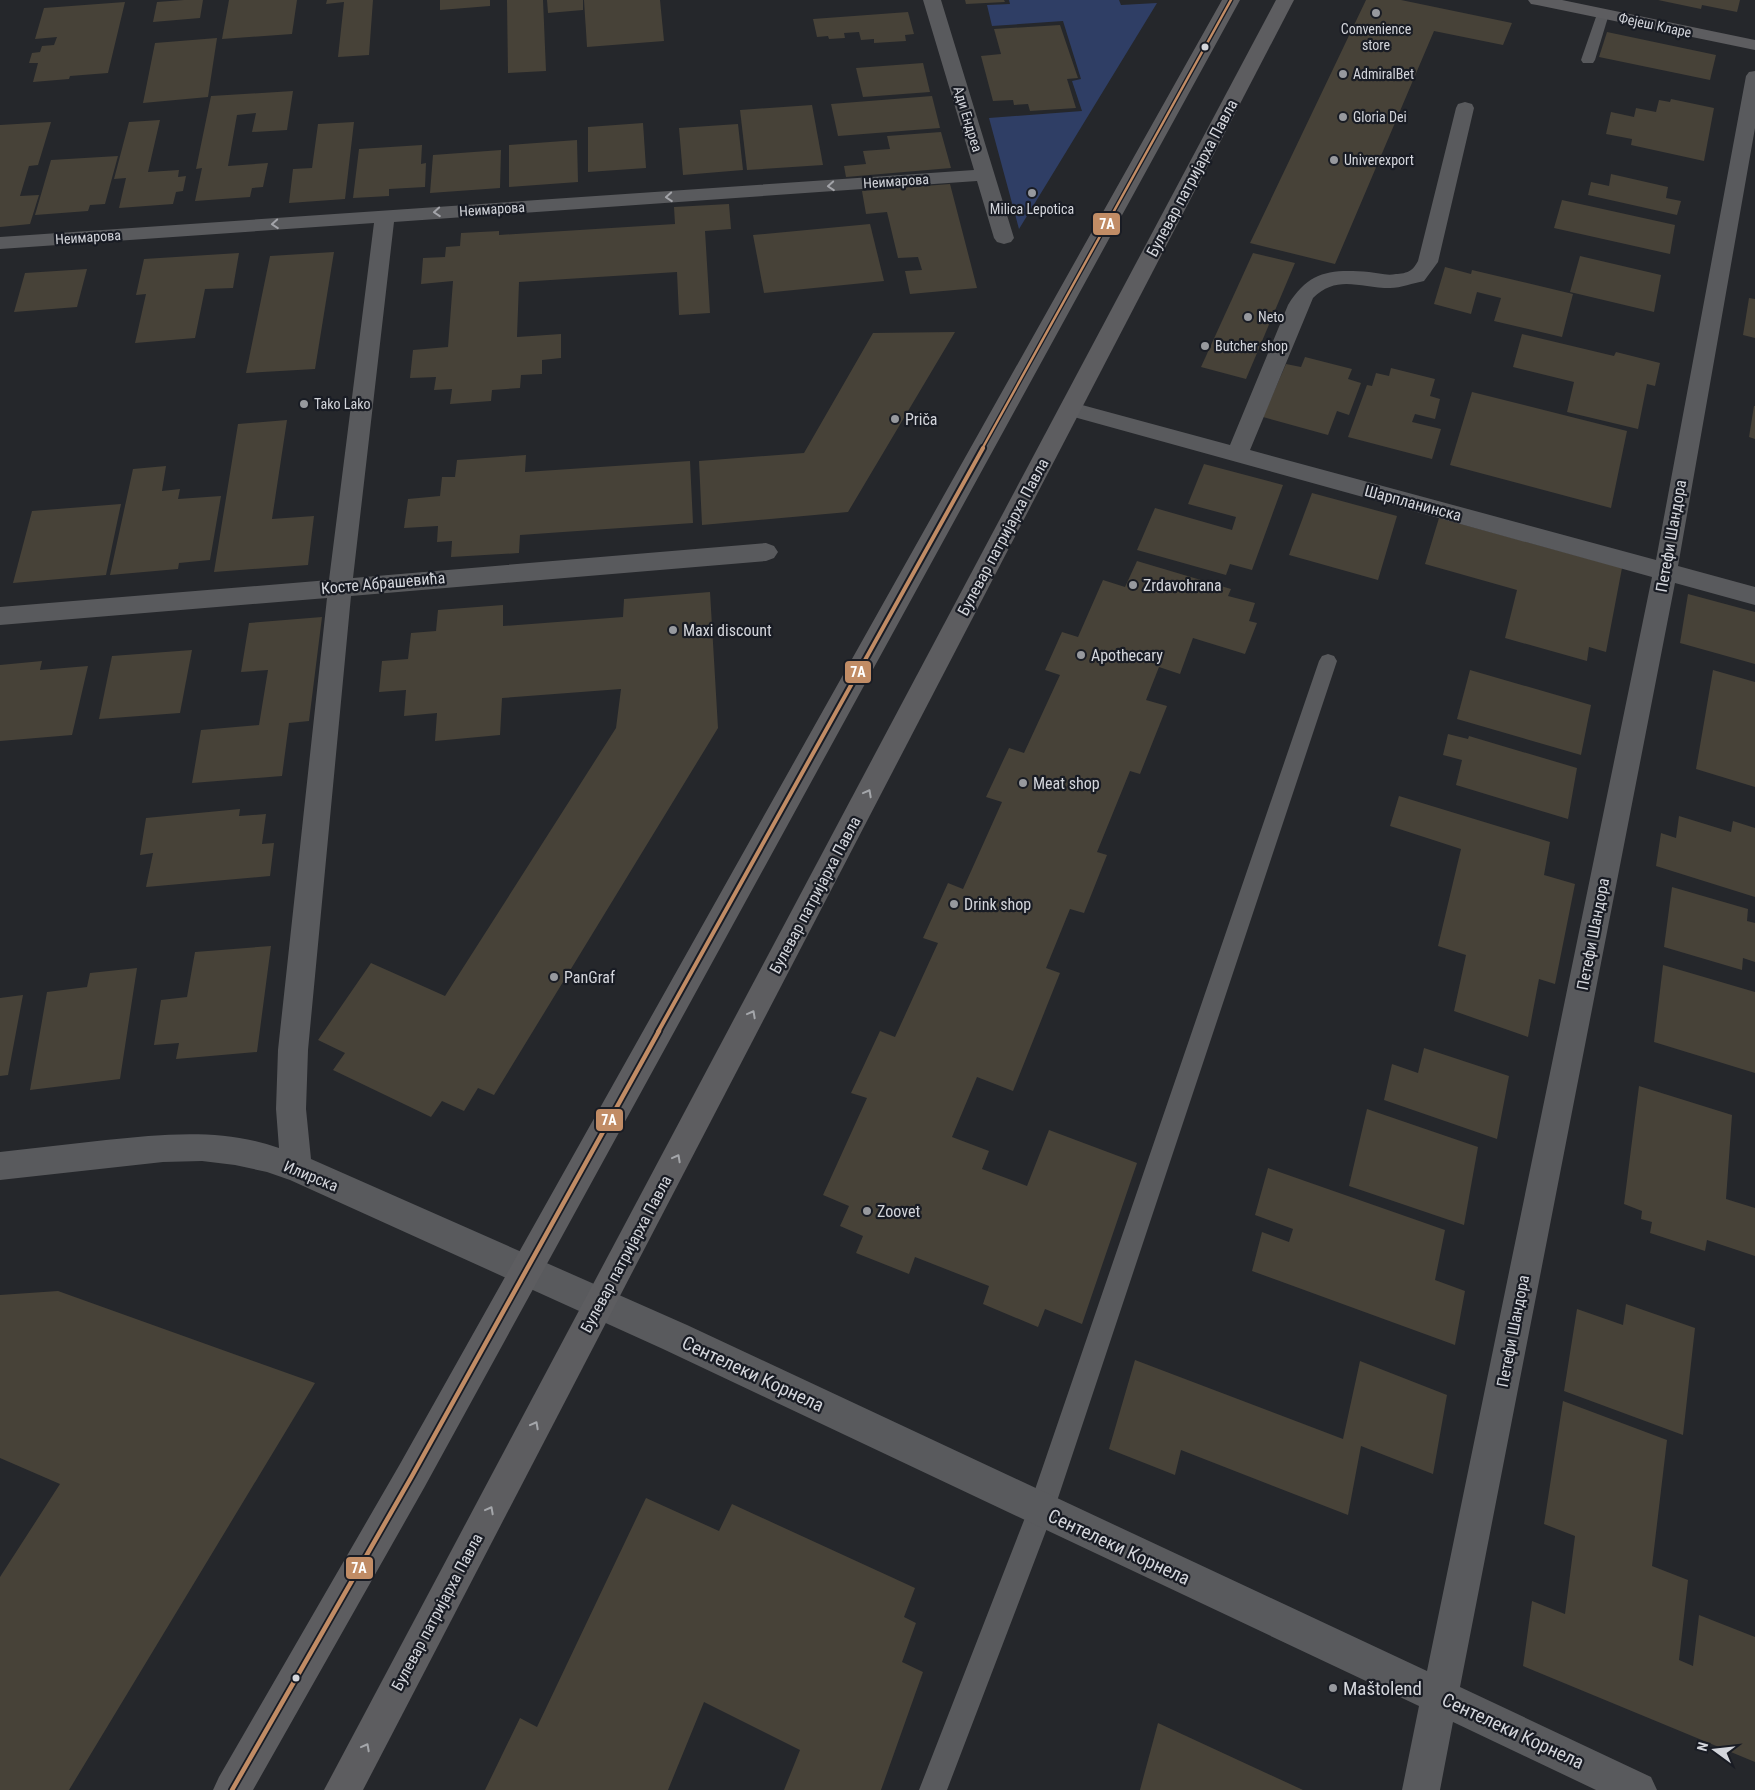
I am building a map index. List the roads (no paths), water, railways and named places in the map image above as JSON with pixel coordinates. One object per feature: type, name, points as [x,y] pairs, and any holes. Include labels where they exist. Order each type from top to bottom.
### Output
[{"type":"main road","points":[[232,1790],[412,1476],[1232,0]]},
{"type":"main road","name":"Булевар патријарха Павла","points":[[343,1790],[601,1303],[1285,0]]},
{"type":"main road","name":"Фејеш Кларе","points":[[1546,1],[1755,45]]},
{"type":"street","name":"Ади Ендреа","points":[[932,0],[1004,238]]},
{"type":"street","name":"Петефи Шандора","points":[[1421,1790],[1665,573],[1755,76]]},
{"type":"street","points":[[1237,455],[1293,320],[1297,304],[1306,292],[1318,282],[1337,277],[1393,281],[1416,276],[1428,262],[1465,108]]},
{"type":"street","name":"Неимарова","points":[[0,244],[985,175]]},
{"type":"street","points":[[296,1168],[291,1108],[293,1050],[340,586],[385,216]]},
{"type":"street","name":"Шарпланинска","points":[[1071,409],[1665,573],[1755,596]]},
{"type":"street","name":"Косте Абрашевића","points":[[0,616],[340,586],[766,552]]},
{"type":"street","name":"Илирска","points":[[0,1166],[163,1148],[202,1147],[235,1151],[267,1158],[296,1168],[601,1303]]},
{"type":"street","name":"Сентелеки Корнела","points":[[601,1303],[1638,1790]]},
{"type":"lane","points":[[1588,60],[1603,14]]},
{"type":"lane","points":[[933,1790],[1041,1510],[1328,661]]},
{"type":"place","name":"Convenience store","points":[[1376,13]]},
{"type":"place","name":"AdmiralBet","points":[[1343,74]]},
{"type":"place","name":"Gloria Dei","points":[[1343,117]]},
{"type":"place","name":"Univerexport","points":[[1334,160]]},
{"type":"place","name":"Milica Lepotica","points":[[1032,193]]},
{"type":"place","name":"Neto","points":[[1248,317]]},
{"type":"place","name":"Butcher shop","points":[[1205,346]]},
{"type":"place","name":"Tako Lako","points":[[304,404]]},
{"type":"place","name":"Priča","points":[[895,419]]},
{"type":"place","name":"Zrdavohrana","points":[[1133,585]]},
{"type":"place","name":"Maxi discount","points":[[673,630]]},
{"type":"place","name":"Apothecary","points":[[1081,655]]},
{"type":"place","name":"Meat shop","points":[[1023,783]]},
{"type":"place","name":"Drink shop","points":[[954,904]]},
{"type":"place","name":"PanGraf","points":[[554,977]]},
{"type":"place","name":"Zoovet","points":[[867,1211]]},
{"type":"place","name":"Maštolend","points":[[1333,1688]]}]
